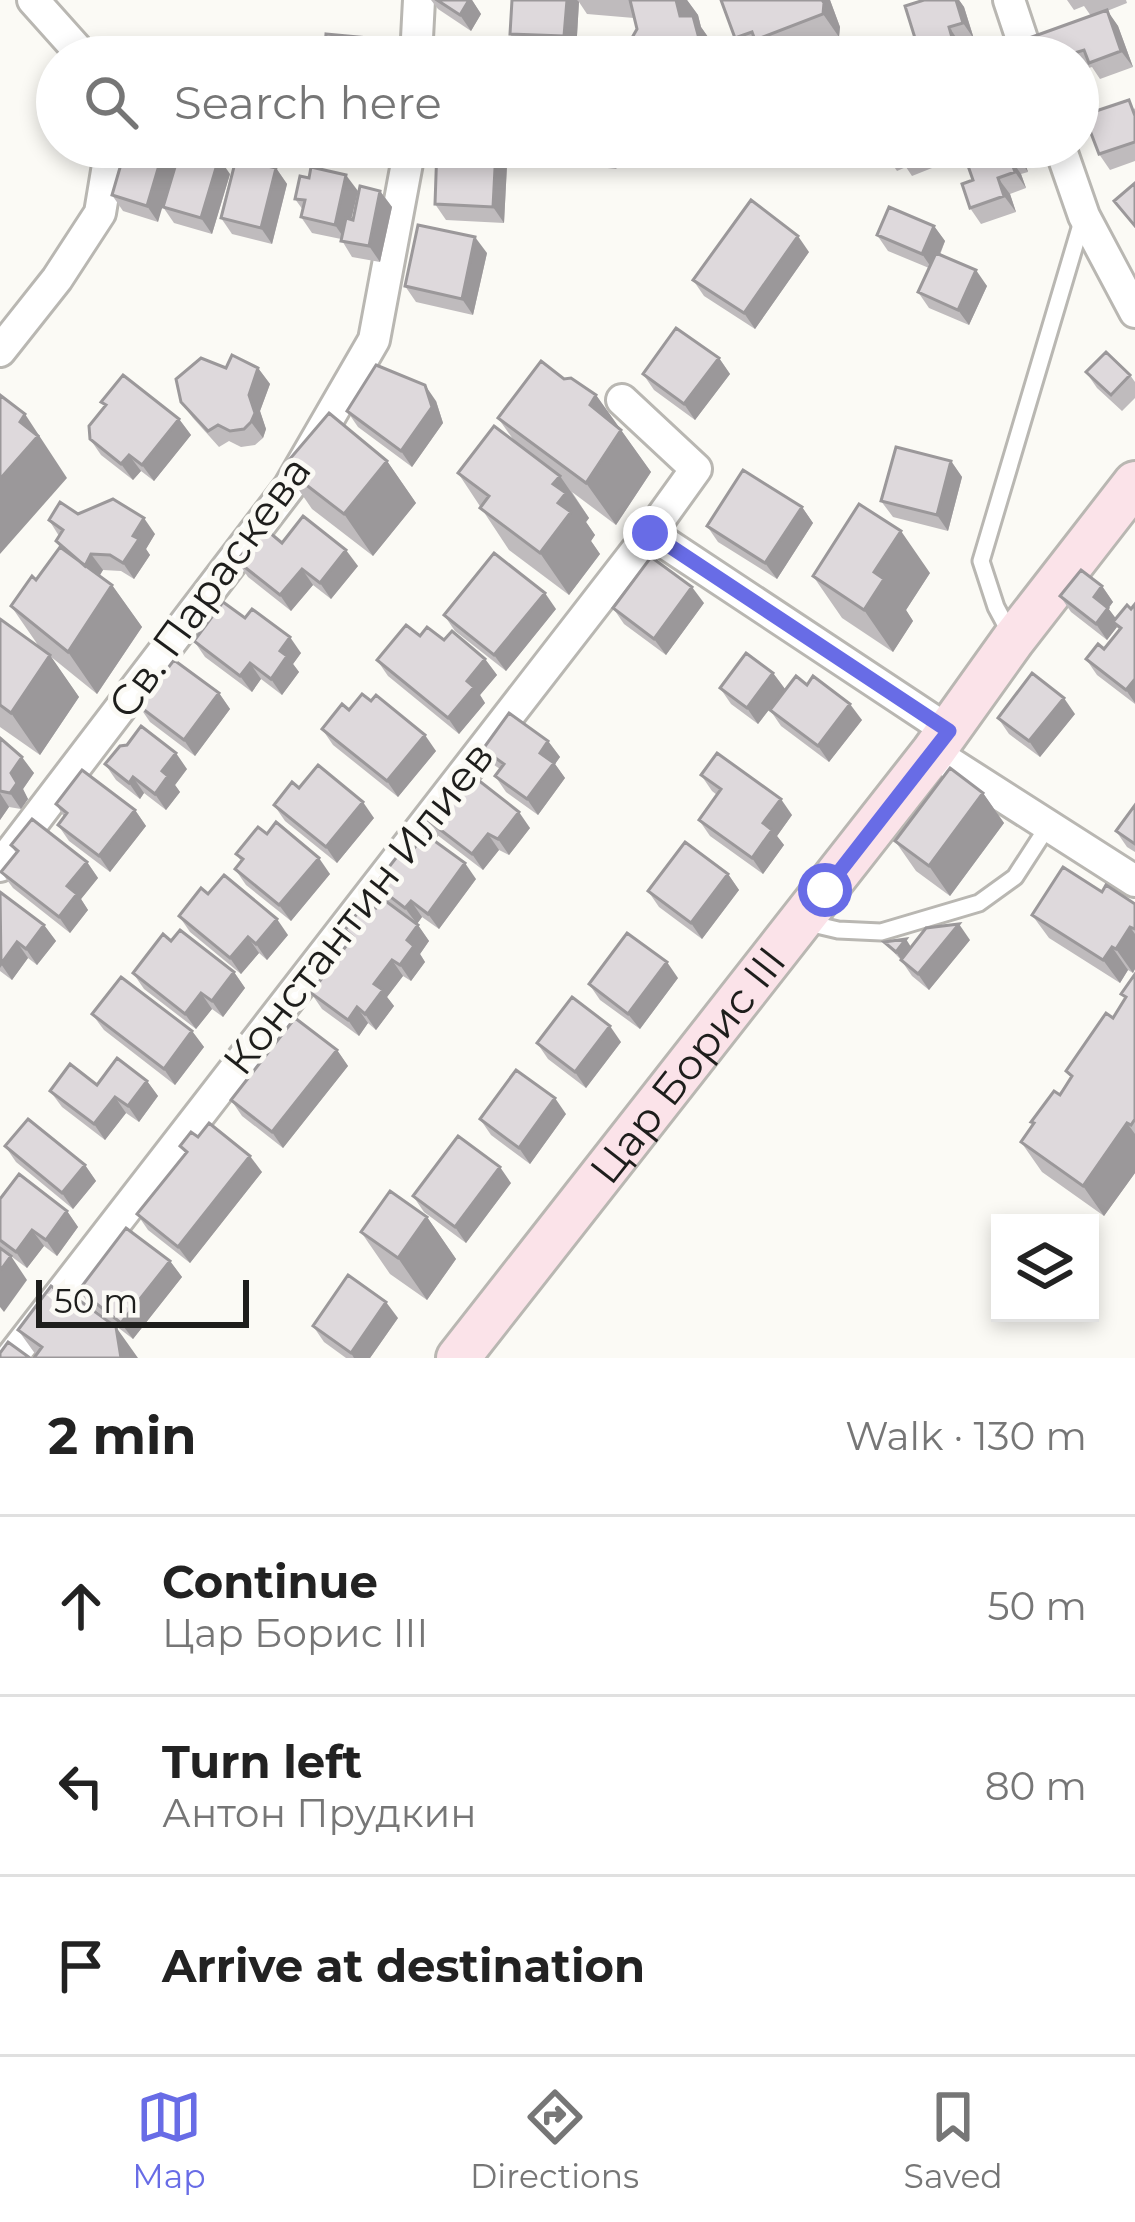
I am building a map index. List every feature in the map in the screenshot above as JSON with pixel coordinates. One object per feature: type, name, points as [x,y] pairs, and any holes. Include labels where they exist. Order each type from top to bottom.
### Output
[{"type":"street","points":[[32,0],[65,36]]},
{"type":"street","points":[[417,36],[419,0]]},
{"type":"street","points":[[1009,0],[1021,36]]},
{"type":"street","points":[[0,351],[57,279],[100,213],[108,168]]},
{"type":"street","name":"Св. Параскева","points":[[0,866],[289,487],[374,340],[406,168]]},
{"type":"street","points":[[1067,168],[1084,215],[1135,312]]},
{"type":"street","name":"Константин Илиев","points":[[11,1358],[696,470],[622,400]]},
{"type":"street","name":"Цар Борис III","points":[[458,1358],[941,742],[1135,483]]},
{"type":"street","points":[[657,524],[1048,826],[1135,881]]},
{"type":"lane","points":[[1013,640],[981,561],[1084,215]]},
{"type":"lane","points":[[802,921],[838,930],[881,932],[979,903],[1015,877],[1048,826]]},
{"type":"building","points":[[437,0],[469,0],[460,15]]},
{"type":"building","points":[[512,0],[567,0],[564,36],[510,34]]},
{"type":"building","points":[[630,0],[676,0],[680,16],[693,16],[698,36],[633,36],[637,29]]},
{"type":"building","points":[[721,0],[824,3],[823,14],[765,36],[752,32],[734,36]]},
{"type":"building","points":[[924,0],[956,0],[963,23],[949,27],[952,36],[914,36],[905,6]]},
{"type":"building","points":[[1107,10],[1121,51],[1099,59],[1099,36],[1035,36]]},
{"type":"building","points":[[1129,100],[1135,116],[1135,142],[1099,154],[1099,110]]},
{"type":"building","points":[[120,168],[158,168],[147,206],[112,195]]},
{"type":"building","points":[[175,168],[216,168],[201,218],[163,207]]},
{"type":"building","points":[[234,168],[276,168],[261,228],[221,218]]},
{"type":"building","points":[[311,168],[346,175],[335,225],[301,217],[305,200],[295,199],[300,176],[309,178]]},
{"type":"building","points":[[436,168],[495,168],[493,207],[435,204]]},
{"type":"building","points":[[969,168],[1014,168],[1015,172],[998,178],[1004,196],[970,208],[962,184],[973,180]]},
{"type":"building","points":[[1135,183],[1135,226],[1114,201]]},
{"type":"building","points":[[360,186],[380,191],[369,246],[341,241],[346,218],[353,220]]},
{"type":"building","points":[[751,200],[798,236],[744,313],[693,280]]},
{"type":"building","points":[[889,207],[934,226],[922,254],[877,235]]},
{"type":"building","points":[[418,225],[475,237],[462,299],[405,286]]},
{"type":"building","points":[[936,253],[976,270],[958,310],[918,292]]},
{"type":"building","points":[[676,328],[719,358],[684,404],[643,374]]},
{"type":"building","points":[[1106,352],[1130,375],[1111,395],[1086,372]]},
{"type":"building","points":[[232,355],[258,368],[249,395],[255,413],[244,429],[230,431],[218,425],[208,431],[181,402],[176,379],[201,358],[226,368]]},
{"type":"building","points":[[541,361],[596,395],[590,405],[621,430],[586,483],[498,418]]},
{"type":"building","points":[[376,365],[425,385],[432,407],[401,451],[347,411]]},
{"type":"building","points":[[123,375],[179,419],[142,465],[129,455],[121,464],[90,439],[89,426],[106,405],[101,402]]},
{"type":"building","points":[[0,395],[25,414],[20,422],[38,436],[0,479]]},
{"type":"building","points":[[329,413],[387,461],[344,514],[283,467]]},
{"type":"building","points":[[494,426],[560,476],[553,484],[566,493],[558,503],[571,512],[540,553],[480,508],[489,496],[458,473]]},
{"type":"building","points":[[896,447],[951,461],[937,515],[881,501]]},
{"type":"building","points":[[743,470],[802,507],[765,563],[707,526]]},
{"type":"building","points":[[113,499],[144,518],[133,536],[139,539],[123,563],[110,555],[91,554],[85,566],[56,541],[63,530],[49,520],[60,502],[78,514]]},
{"type":"building","points":[[859,504],[901,531],[874,572],[884,579],[864,610],[813,576]]},
{"type":"building","points":[[303,516],[346,550],[320,583],[302,569],[280,595],[237,561],[263,527],[282,543]]},
{"type":"building","points":[[60,547],[112,585],[68,652],[11,606]]},
{"type":"building","points":[[494,553],[545,593],[494,655],[444,615]]},
{"type":"building","points":[[651,557],[692,587],[654,639],[613,608]]},
{"type":"building","points":[[1081,570],[1102,586],[1094,597],[1108,608],[1096,624],[1060,596]]},
{"type":"building","points":[[223,602],[245,618],[252,609],[290,637],[280,651],[287,656],[271,679],[250,663],[240,676],[194,641]]},
{"type":"building","points":[[1135,604],[1135,679],[1126,690],[1086,659],[1098,644],[1104,649],[1121,628],[1113,622],[1127,605],[1131,609]]},
{"type":"building","points":[[0,619],[50,655],[11,713],[0,705]]},
{"type":"building","points":[[406,625],[420,636],[427,627],[444,640],[452,631],[485,659],[467,681],[474,687],[448,718],[377,660]]},
{"type":"building","points":[[746,653],[773,673],[747,708],[720,688]]},
{"type":"building","points":[[174,660],[219,693],[184,740],[139,706]]},
{"type":"building","points":[[1032,673],[1064,698],[1029,741],[998,718]]},
{"type":"building","points":[[796,676],[807,685],[813,676],[850,704],[818,746],[770,710]]},
{"type":"building","points":[[362,694],[371,701],[376,695],[425,735],[387,781],[322,729],[342,704],[349,710]]},
{"type":"building","points":[[509,713],[548,741],[540,753],[554,763],[527,799],[495,776],[504,764],[483,749]]},
{"type":"building","points":[[141,726],[176,753],[162,771],[168,776],[155,794],[133,777],[129,783],[105,764]]},
{"type":"building","points":[[0,738],[22,757],[11,773],[17,783],[10,793],[0,791]]},
{"type":"building","points":[[717,753],[781,799],[763,823],[772,830],[752,858],[699,820],[721,789],[701,775]]},
{"type":"building","points":[[318,765],[363,802],[326,847],[274,805],[292,782],[299,788]]},
{"type":"building","points":[[950,768],[983,793],[929,866],[895,841]]},
{"type":"building","points":[[82,770],[135,810],[99,856],[58,825],[67,813],[56,804]]},
{"type":"building","points":[[473,776],[519,812],[498,839],[488,834],[472,854],[425,818],[448,789],[457,797]]},
{"type":"building","points":[[1135,805],[1135,844],[1116,831]]},
{"type":"building","points":[[32,819],[87,862],[67,886],[77,894],[59,917],[1,872],[18,851],[11,845]]},
{"type":"building","points":[[276,822],[319,858],[279,905],[235,869],[243,859],[236,854],[258,827],[267,834]]},
{"type":"building","points":[[425,834],[465,863],[428,914],[411,901],[405,908],[375,885],[399,854],[406,859]]},
{"type":"building","points":[[685,842],[728,874],[691,923],[648,891]]},
{"type":"building","points":[[1063,867],[1102,892],[1106,885],[1135,904],[1135,929],[1130,927],[1103,960],[1032,915]]},
{"type":"building","points":[[224,875],[277,919],[256,944],[248,937],[230,958],[179,916],[201,888],[208,894]]},
{"type":"building","points":[[0,892],[44,925],[26,949],[17,942],[1,964]]},
{"type":"building","points":[[383,899],[418,925],[407,940],[414,946],[400,965],[392,960],[374,984],[383,990],[365,1014],[357,1007],[348,1020],[311,993],[322,978],[314,972],[329,952],[337,958],[353,937],[345,930],[366,901],[376,908]]},
{"type":"building","points":[[959,924],[918,974],[901,960],[926,928]]},
{"type":"building","points":[[180,930],[234,972],[212,1001],[201,993],[185,1014],[133,973],[163,934],[171,941]]},
{"type":"building","points":[[627,933],[667,962],[628,1014],[589,984]]},
{"type":"building","points":[[906,939],[896,952],[884,942]]},
{"type":"building","points":[[1135,974],[1135,1119],[1127,1123],[1083,1186],[1021,1142],[1054,1091],[1060,1095],[1072,1076],[1066,1071],[1106,1013],[1113,1018]]},
{"type":"building","points":[[121,977],[192,1031],[164,1069],[92,1014]]},
{"type":"building","points":[[572,997],[610,1026],[575,1072],[537,1043]]},
{"type":"building","points":[[295,1018],[337,1050],[272,1132],[231,1100]]},
{"type":"building","points":[[117,1058],[147,1081],[128,1106],[115,1097],[94,1124],[50,1091],[70,1064],[97,1085]]},
{"type":"building","points":[[516,1070],[555,1098],[519,1148],[480,1119]]},
{"type":"building","points":[[28,1119],[85,1165],[62,1193],[5,1146]]},
{"type":"building","points":[[209,1123],[250,1156],[178,1247],[137,1214],[187,1152],[180,1146],[191,1132],[198,1137]]},
{"type":"building","points":[[458,1136],[500,1167],[455,1227],[413,1196]]},
{"type":"building","points":[[19,1174],[67,1211],[46,1240],[32,1230],[16,1252],[0,1240],[0,1199]]},
{"type":"building","points":[[390,1191],[427,1217],[398,1258],[361,1232]]},
{"type":"building","points":[[126,1228],[170,1261],[121,1323],[79,1290]]},
{"type":"building","points":[[0,1248],[11,1256],[0,1271]]},
{"type":"building","points":[[348,1275],[386,1302],[351,1353],[313,1326]]},
{"type":"building","points":[[51,1286],[65,1296],[68,1292],[116,1327],[121,1358],[34,1358],[42,1347],[18,1330]]},
{"type":"building","points":[[8,1342],[30,1358],[0,1358]]},
{"type":"route","points":[[650,533],[949,731],[825,890]]}]
